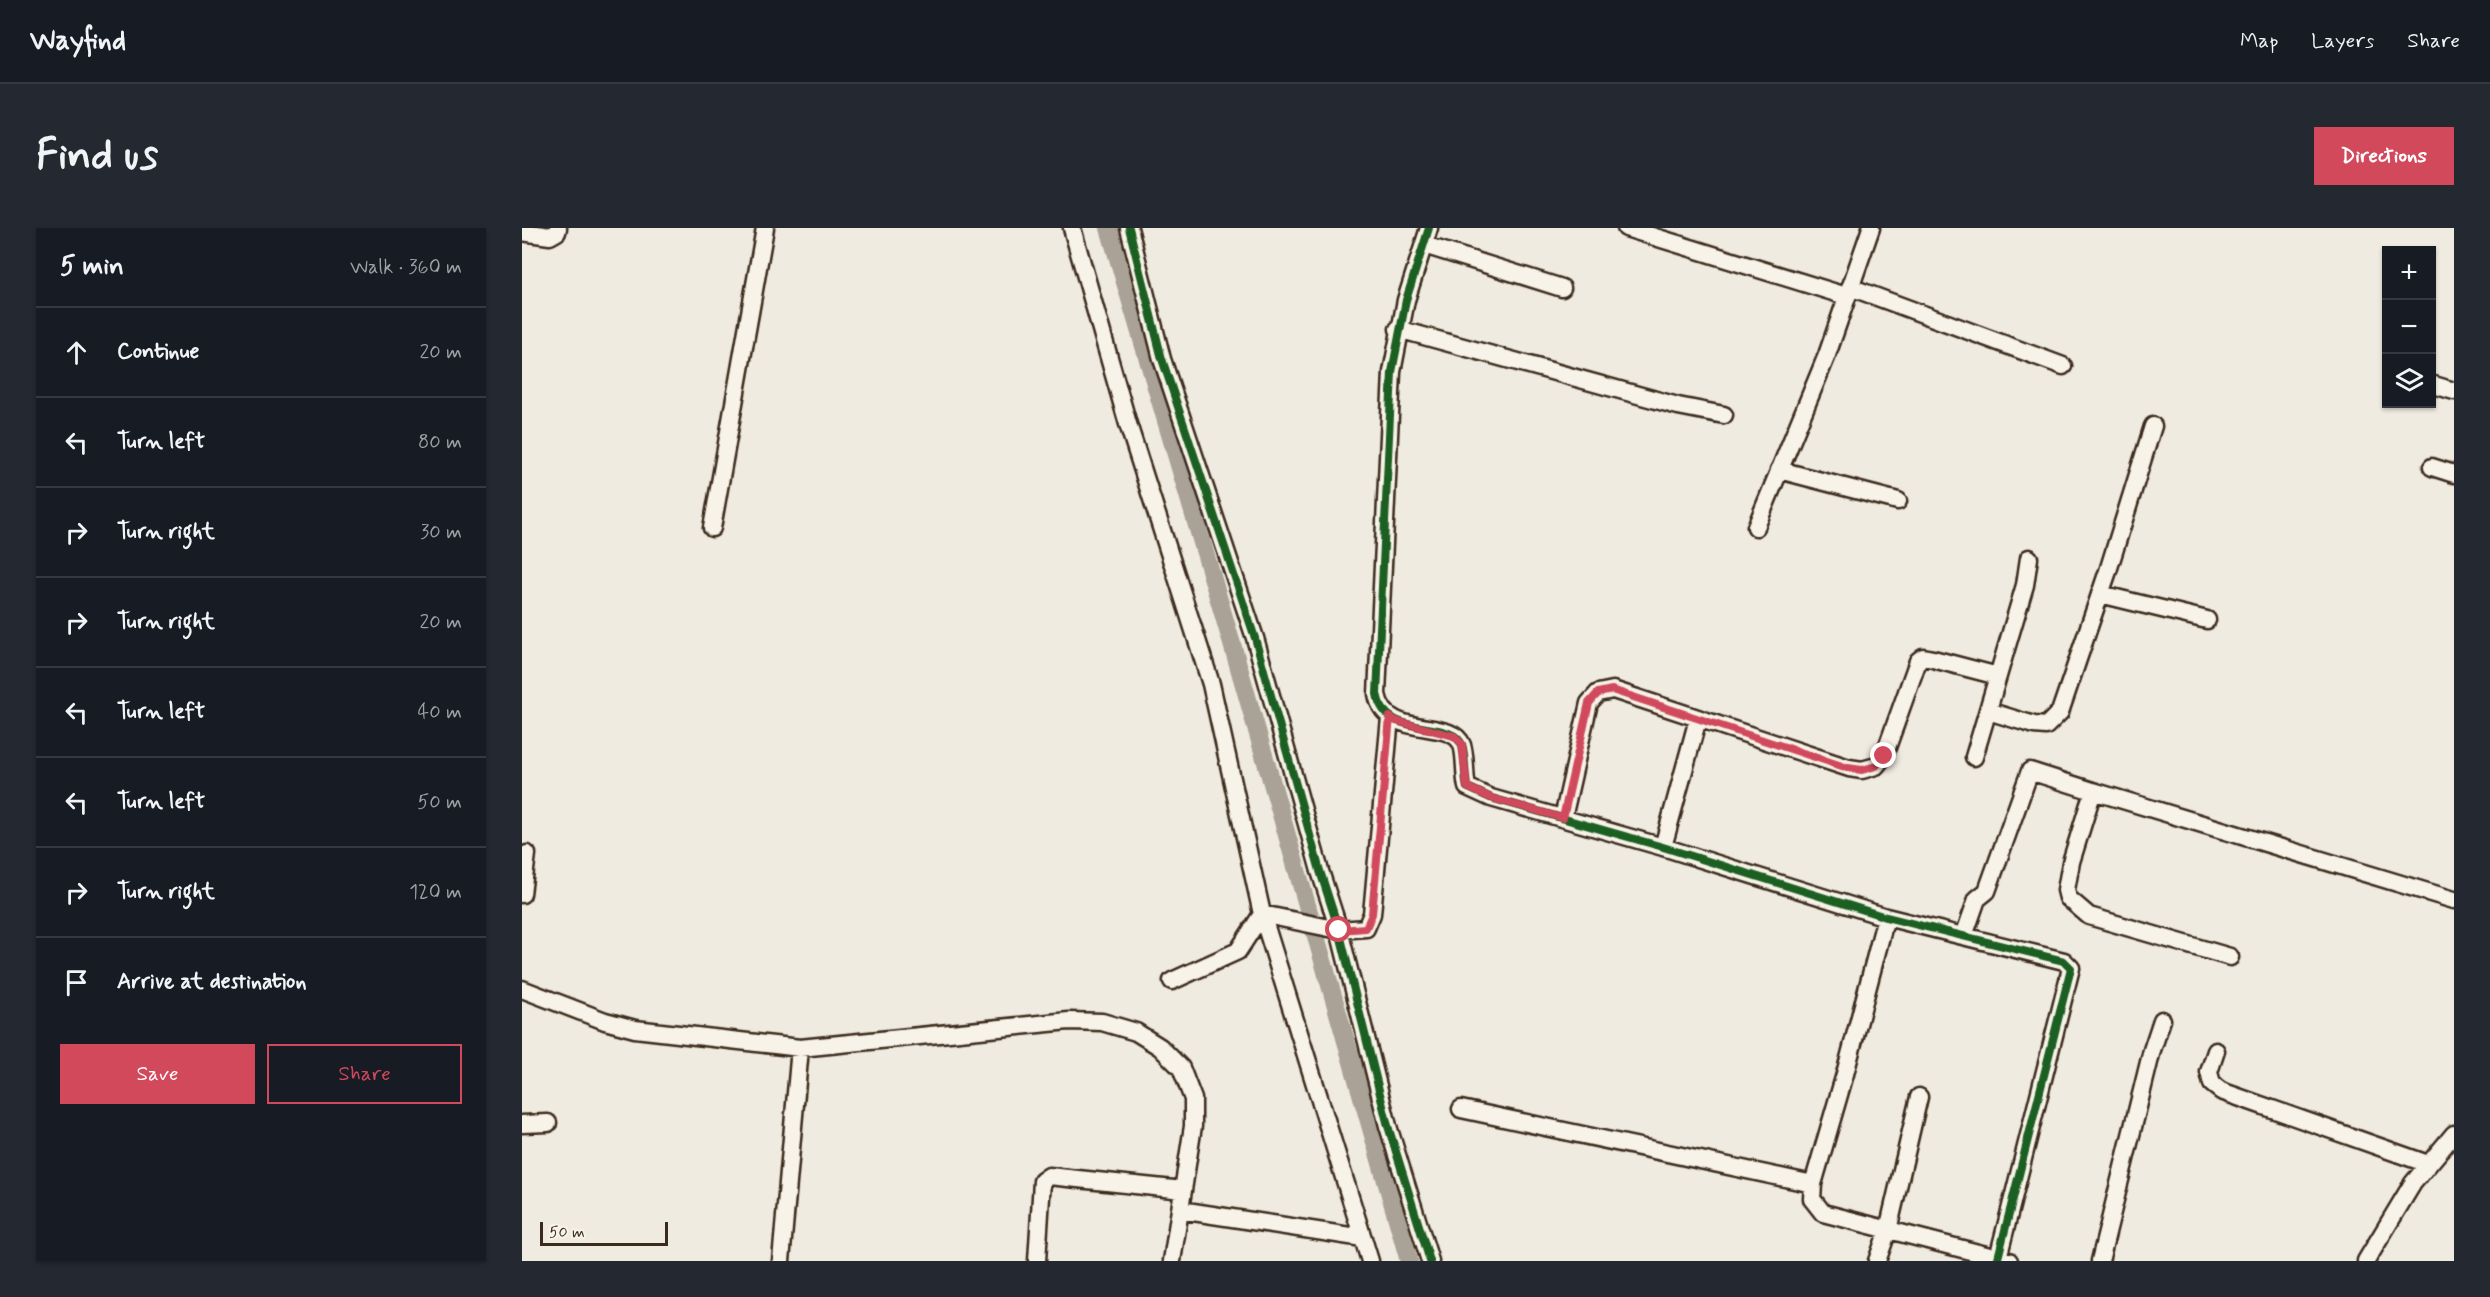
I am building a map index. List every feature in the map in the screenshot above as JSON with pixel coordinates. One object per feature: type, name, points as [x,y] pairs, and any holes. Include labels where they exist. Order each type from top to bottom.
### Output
[{"type":"street","points":[[522,232],[550,236],[557,232],[558,228]]},
{"type":"street","points":[[712,528],[765,228]]},
{"type":"street","points":[[1072,228],[1128,424],[1211,684],[1269,915],[1370,1261]]},
{"type":"street","points":[[1129,228],[1162,359],[1255,638],[1320,871],[1339,930],[1388,1126],[1430,1261]]},
{"type":"street","points":[[1429,228],[1398,329],[1392,372],[1377,694],[1379,705],[1396,721],[1454,736],[1462,744],[1467,787],[1491,798],[1886,917],[2064,962],[2072,968],[2004,1260],[1823,1213],[1812,1199],[1813,1184],[1845,1074],[1886,917]]},
{"type":"street","points":[[1626,228],[1848,292],[2063,366]]},
{"type":"street","points":[[1756,527],[1827,355],[1871,228]]},
{"type":"street","points":[[1424,245],[1562,288]]},
{"type":"street","points":[[1398,329],[1678,406],[1724,415]]},
{"type":"street","points":[[2436,386],[2454,391]]},
{"type":"street","points":[[1988,711],[2034,725],[2046,726],[2060,712],[2153,426]]},
{"type":"street","points":[[2432,467],[2454,474]]},
{"type":"street","points":[[1779,470],[1898,501]]},
{"type":"street","points":[[1974,757],[2025,585],[2029,558]]},
{"type":"street","points":[[2100,594],[2208,620]]},
{"type":"street","points":[[1563,818],[1589,703],[1598,693],[1612,690],[1848,768],[1862,770],[1876,766],[1884,756],[1918,661],[1923,657],[1998,676]]},
{"type":"street","points":[[1269,915],[1339,930],[1366,928],[1372,914],[1390,717]]},
{"type":"street","points":[[1663,848],[1698,719]]},
{"type":"street","points":[[1964,936],[1977,899],[1987,891],[2030,771],[2454,900]]},
{"type":"street","points":[[2093,792],[2071,862],[2066,890],[2068,898],[2089,916],[2230,957]]},
{"type":"street","points":[[522,894],[527,854]]},
{"type":"street","points":[[1172,981],[1238,951],[1269,915]]},
{"type":"street","points":[[522,989],[605,1021],[635,1029],[800,1048],[1069,1021],[1102,1022],[1136,1032],[1160,1047],[1180,1068],[1193,1099],[1193,1126],[1172,1261]]},
{"type":"street","points":[[2100,1261],[2162,1020]]},
{"type":"street","points":[[781,1261],[800,1048]]},
{"type":"street","points":[[2216,1051],[2209,1072],[2212,1084],[2221,1091],[2428,1164]]},
{"type":"street","points":[[1877,1261],[1887,1230],[1919,1097]]},
{"type":"street","points":[[1461,1109],[1813,1184]]},
{"type":"street","points":[[522,1124],[548,1123]]},
{"type":"street","points":[[2366,1261],[2413,1183],[2454,1134]]},
{"type":"street","points":[[1037,1261],[1042,1181],[1049,1176],[1184,1190]]},
{"type":"street","points":[[1180,1210],[1363,1238]]},
{"type":"waterway","points":[[1109,228],[1237,661],[1409,1261]]},
{"type":"cycle path","points":[[1129,228],[1162,359],[1255,638],[1320,871],[1339,930],[1388,1126],[1430,1261]]},
{"type":"cycle path","points":[[1429,228],[1406,300],[1392,372],[1377,694],[1383,709],[1392,718],[1405,723],[1446,732],[1456,737],[1462,745],[1467,787],[1491,798],[1663,847],[1886,917],[2064,961],[2071,968],[1998,1258]]},
{"type":"route","points":[[1339,930],[1359,930],[1370,924],[1390,717],[1396,721],[1454,736],[1462,744],[1467,787],[1491,798],[1563,818],[1589,703],[1598,693],[1612,690],[1848,768],[1862,770],[1876,766],[1884,756]]}]
